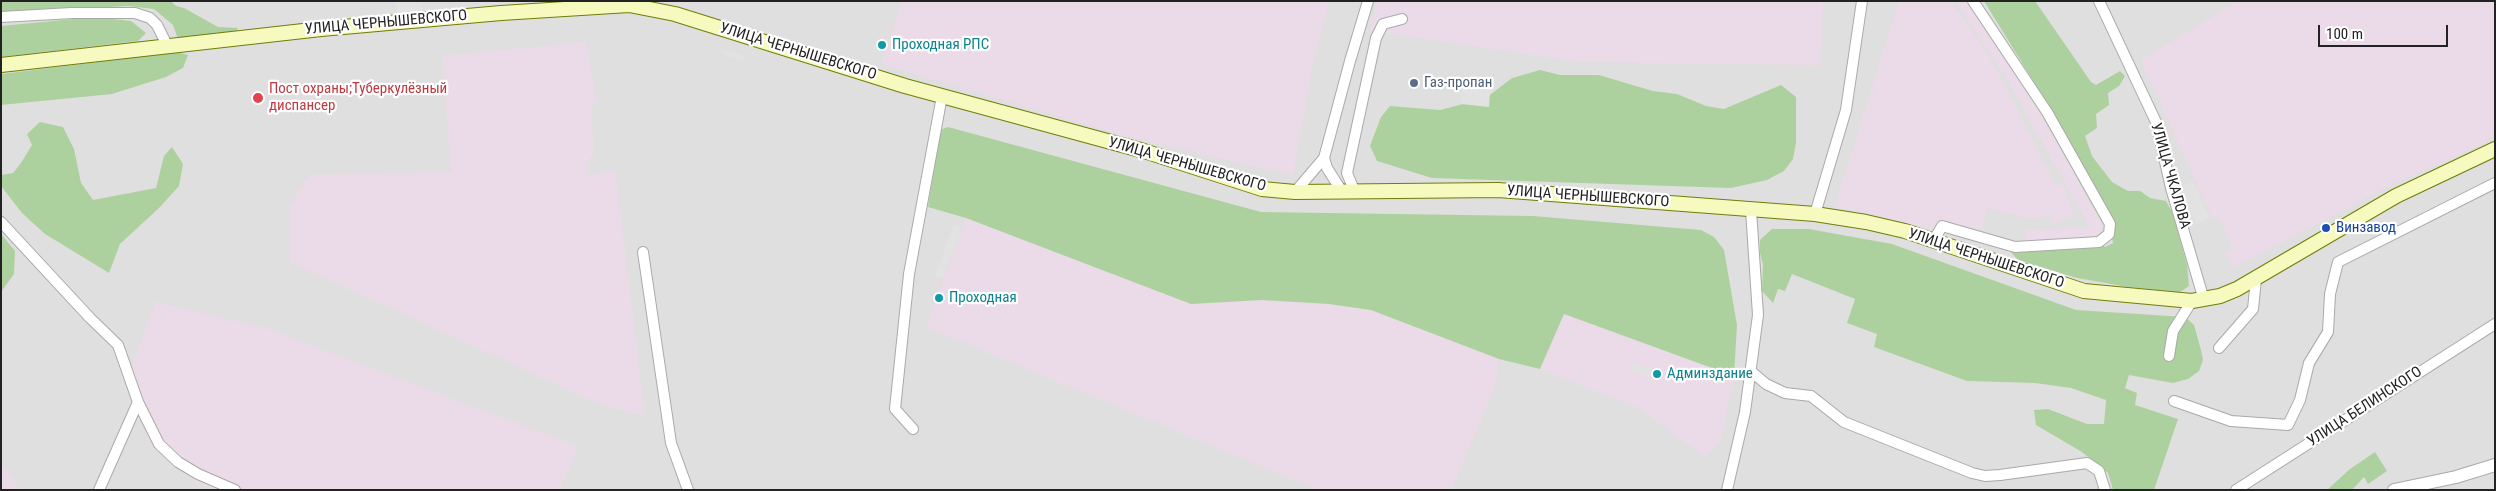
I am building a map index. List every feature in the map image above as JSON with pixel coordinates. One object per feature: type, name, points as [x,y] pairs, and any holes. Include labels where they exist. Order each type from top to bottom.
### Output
[{"type":"main road","name":"УЛИЦА ЧЕРНЫШЕВСКОГО","points":[[1,66],[167,45],[418,20],[629,5],[675,14],[942,96],[1144,151],[1262,189],[1295,192],[1348,190],[1531,192],[1815,214],[1866,222],[1934,240],[2084,291],[2198,301],[2237,289],[2396,196],[2495,149]]},
{"type":"street","points":[[1295,192],[1324,158],[1368,1]]},
{"type":"street","points":[[1815,214],[1846,110],[1862,1]]},
{"type":"street","points":[[1934,240],[1942,226],[2015,247],[2099,242],[2110,234],[2110,224],[2047,112],[1973,1]]},
{"type":"street","name":"УЛИЦА ЧКАЛОВА","points":[[2099,1],[2156,122],[2198,301]]},
{"type":"street","points":[[1,17],[72,13],[135,13],[150,18],[157,25],[167,45]]},
{"type":"street","points":[[1348,190],[1347,173],[1376,38],[1382,24],[1402,18]]},
{"type":"street","points":[[913,429],[895,409],[909,274],[942,96]]},
{"type":"street","points":[[1324,158],[1327,168],[1348,190]]},
{"type":"street","points":[[2174,402],[2232,421],[2288,425],[2300,400],[2310,363],[2328,332],[2330,294],[2338,262],[2495,183]]},
{"type":"street","points":[[1727,490],[1752,372],[1758,315],[1752,210]]},
{"type":"street","points":[[1,222],[90,318],[118,345],[138,402],[159,444],[178,462],[198,474],[235,490]]},
{"type":"street","points":[[643,252],[671,443],[688,490]]},
{"type":"street","points":[[2219,348],[2253,309],[2256,279]]},
{"type":"street","points":[[2169,356],[2172,331],[2198,301]]},
{"type":"street","name":"УЛИЦА БЕЛИНСКОГО","points":[[2236,490],[2495,324]]},
{"type":"street","points":[[1752,372],[1777,390],[1811,396],[1844,422],[1972,473],[1986,476],[2000,475],[2087,463],[2099,471],[2105,490]]},
{"type":"street","points":[[99,490],[138,402]]},
{"type":"street","points":[[2394,490],[2456,477],[2495,465]]},
{"type":"shaded area","points":[[1,1],[2495,1],[2495,490],[1,490]]},
{"type":"shaded area","points":[[421,1],[424,20],[398,23],[396,2]]},
{"type":"shaded area","points":[[902,1],[1329,1],[1314,57],[1293,175],[1129,137],[881,64]]},
{"type":"shaded area","points":[[1377,1],[1823,1],[1820,65],[1582,62],[1370,31]]},
{"type":"shaded area","points":[[1899,1],[1951,1],[1989,56],[2056,186],[2063,184],[2074,215],[2054,224],[2049,214],[2032,219],[1988,208],[1979,233],[1936,230],[1835,206]]},
{"type":"shaded area","points":[[1955,1],[1967,1],[2013,69],[2102,225],[2100,236],[2026,242],[2025,231],[2090,227],[2004,74]]},
{"type":"shaded area","points":[[2238,1],[2495,1],[2495,129],[2487,142],[2388,186],[2233,268],[2225,252],[2233,248],[2218,216],[2212,218],[2141,60]]},
{"type":"shaded area","points":[[586,42],[597,103],[592,104],[593,153],[587,163],[588,176],[615,170],[645,416],[599,404],[290,262],[290,206],[309,175],[451,172],[443,56]]},
{"type":"shaded area","points":[[722,49],[746,57],[744,61],[724,55]]},
{"type":"shaded area","points":[[1463,76],[1491,79],[1489,107],[1461,104]]},
{"type":"shaded area","points":[[2193,181],[2210,218],[2197,224],[2180,187]]},
{"type":"shaded area","points":[[966,218],[1191,304],[1262,300],[1329,304],[1371,310],[1499,359],[1495,387],[1451,490],[1318,490],[926,327],[935,301],[932,300],[936,292],[938,292]]},
{"type":"shaded area","points":[[954,224],[962,227],[943,278],[935,276]]},
{"type":"shaded area","points":[[156,302],[268,329],[579,447],[559,490],[215,490],[190,478],[148,440],[130,372]]},
{"type":"shaded area","points":[[1563,314],[1734,376],[1720,443],[1705,457],[1639,408],[1540,369]]},
{"type":"shaded area","points":[[1632,363],[1651,368],[1650,376],[1630,370]]},
{"type":"shaded area","points":[[1,463],[20,489],[20,490],[1,490]]},
{"type":"green space","points":[[1,1],[171,1],[176,6],[184,8],[218,27],[238,28],[235,33],[178,39],[173,25],[154,9],[128,6],[1,13]]},
{"type":"green space","points":[[1984,1],[2035,1],[2091,82],[2096,85],[2120,71],[2125,76],[2119,86],[2108,93],[2109,105],[2096,114],[2097,128],[2085,136],[2092,156],[2112,182],[2128,191],[2140,191],[2150,198],[2166,201],[2173,214],[2187,265],[2189,286],[2180,292],[2128,287],[2077,278],[2018,260],[2011,252],[2015,247],[2097,242],[2105,247],[2113,243],[2110,224],[2048,105]]},
{"type":"green space","points":[[94,17],[131,21],[146,33],[138,41],[1,57],[1,26]]},
{"type":"green space","points":[[177,52],[188,55],[183,68],[166,77],[112,94],[1,105],[1,74]]},
{"type":"green space","points":[[1540,70],[1560,75],[1599,75],[1653,91],[1677,94],[1706,106],[1724,109],[1781,85],[1796,97],[1796,143],[1793,159],[1784,171],[1767,180],[1731,188],[1432,178],[1377,161],[1370,146],[1381,117],[1390,106],[1440,110],[1486,98],[1512,78]]},
{"type":"green space","points":[[40,122],[63,127],[74,149],[81,183],[93,200],[156,188],[164,156],[172,147],[183,164],[179,186],[160,207],[120,244],[109,273],[45,234],[22,213],[1,186],[1,175],[13,173],[21,163],[32,145],[27,134]]},
{"type":"green space","points":[[948,127],[1261,212],[1533,216],[1701,230],[1714,237],[1724,250],[1737,325],[1734,376],[1564,314],[1540,369],[1499,359],[1371,310],[1329,304],[1262,300],[1191,304],[966,218],[928,207],[940,130]]},
{"type":"green space","points":[[1772,229],[1809,229],[1892,244],[2076,310],[2185,317],[2194,325],[2201,350],[2203,360],[2199,371],[2188,379],[2173,383],[2129,375],[2125,388],[2137,393],[2135,405],[2178,419],[2154,490],[2113,490],[2108,473],[2082,452],[2036,425],[2034,410],[2048,409],[2087,424],[2104,424],[2106,400],[2071,388],[2035,383],[1967,381],[1874,347],[1877,334],[1847,323],[1855,299],[1792,274],[1785,291],[1778,289],[1773,303],[1762,291],[1763,264],[1760,253],[1760,240]]},
{"type":"green space","points":[[1,234],[15,251],[14,274],[1,292]]},
{"type":"green space","points":[[2375,452],[2387,471],[2368,484],[2364,477],[2352,490],[2327,490],[2350,469]]},
{"type":"place","name":"Проходная РПС","points":[[882,45]]},
{"type":"place","name":"Газ-пропан","points":[[1414,83]]},
{"type":"place","name":"Пост охраны;Туберкулёзный диспансер","points":[[258,98]]},
{"type":"place","name":"Винзавод","points":[[2326,228]]},
{"type":"place","name":"Проходная","points":[[939,298]]},
{"type":"place","name":"Админздание","points":[[1657,374]]}]
